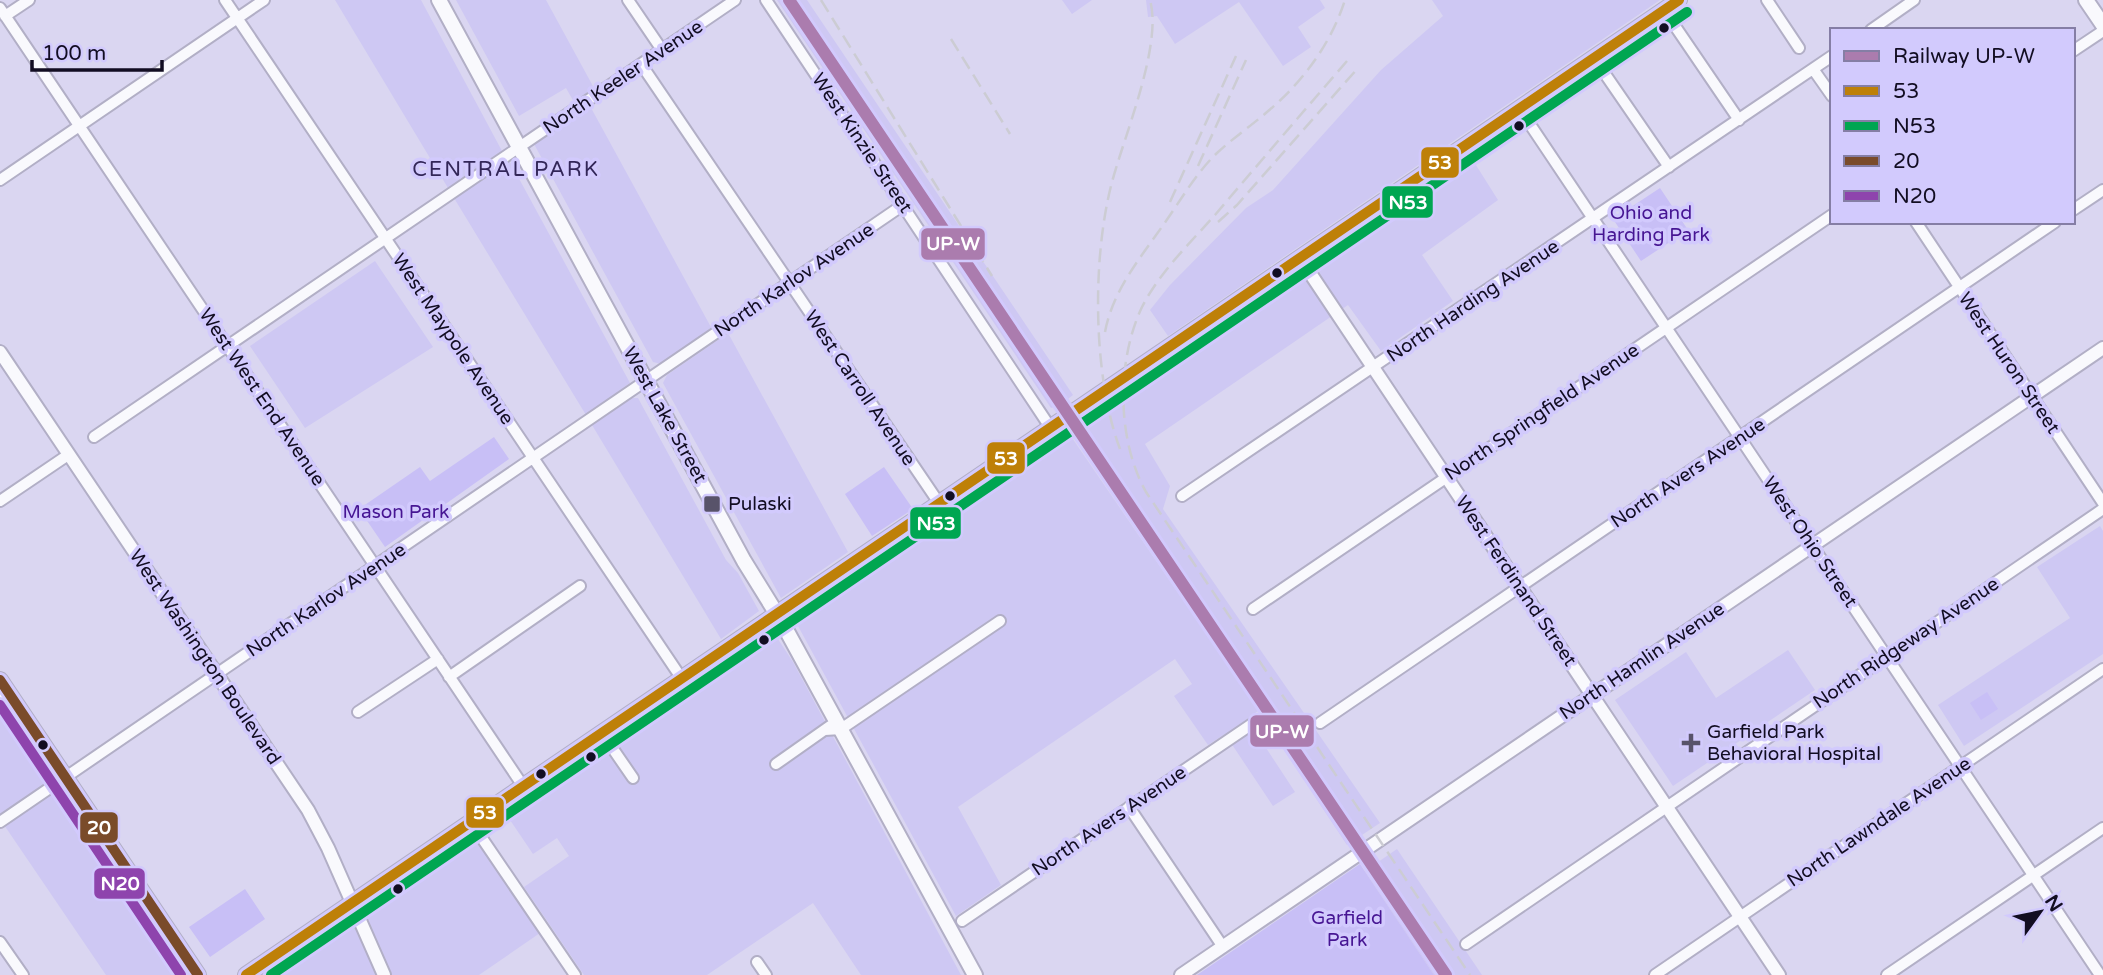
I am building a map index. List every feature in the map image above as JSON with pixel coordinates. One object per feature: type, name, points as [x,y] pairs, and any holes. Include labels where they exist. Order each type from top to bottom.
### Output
[{"type":"main road","name":"West Lake Street","points":[[430,0],[519,147]]},
{"type":"main road","name":"West Lake Street","points":[[439,0],[646,381],[803,660],[975,975]]},
{"type":"main road","name":"West Lake Street","points":[[448,0],[519,147]]},
{"type":"main road","points":[[246,975],[1679,0]]},
{"type":"main road","points":[[2086,0],[2103,25]]},
{"type":"main road","points":[[0,680],[184,975]]},
{"type":"main road","points":[[0,701],[61,781],[198,975]]},
{"type":"street","points":[[3,12],[29,0]]},
{"type":"street","name":"West Maypole Avenue","points":[[225,0],[682,679]]},
{"type":"street","points":[[0,180],[264,0]]},
{"type":"street","points":[[628,0],[662,50]]},
{"type":"street","name":"North Keeler Avenue","points":[[94,437],[735,0]]},
{"type":"street","name":"West Kinzie Street","points":[[766,0],[1050,427]]},
{"type":"street","points":[[1767,0],[1799,48]]},
{"type":"street","points":[[1874,28],[1914,0]]},
{"type":"street","points":[[1664,10],[1739,120]]},
{"type":"street","name":"West West End Avenue","points":[[3,12],[523,786]]},
{"type":"street","points":[[2075,50],[2103,31]]},
{"type":"street","name":"North Harding Avenue","points":[[1181,496],[1374,369],[1830,57]]},
{"type":"street","points":[[1594,58],[1669,167]]},
{"type":"street","name":"West Carroll Avenue","points":[[641,64],[939,503]]},
{"type":"street","points":[[1813,69],[1830,93]]},
{"type":"street","name":"West Ohio Street","points":[[1519,108],[2100,975]]},
{"type":"street","points":[[2075,209],[2103,190]]},
{"type":"street","name":"North Karlov Avenue","points":[[0,822],[903,205]]},
{"type":"street","name":"North Springfield Avenue","points":[[1253,609],[1830,216]]},
{"type":"street","name":"West Huron Street","points":[[1917,224],[2103,503]]},
{"type":"street","name":"North Avers Avenue","points":[[1320,723],[2052,224]]},
{"type":"street","name":"West Ferdinand Street","points":[[1300,257],[1779,975]]},
{"type":"street","name":"North Hamlin Avenue","points":[[1181,975],[2103,348]]},
{"type":"street","name":"West Washington Boulevard","points":[[0,352],[308,810],[384,975]]},
{"type":"street","points":[[0,501],[68,454]]},
{"type":"street","name":"North Ridgeway Avenue","points":[[1466,944],[2103,509]]},
{"type":"street","points":[[449,677],[580,586]]},
{"type":"street","points":[[776,764],[1000,621]]},
{"type":"street","points":[[358,712],[438,659]]},
{"type":"street","name":"North Lawndale Avenue","points":[[1655,975],[2103,669]]},
{"type":"street","name":"North Avers Avenue","points":[[953,935],[962,921],[1255,722]]},
{"type":"street","points":[[602,733],[633,778]]},
{"type":"street","points":[[1129,807],[1223,947]]},
{"type":"street","points":[[471,822],[575,975]]},
{"type":"street","points":[[1887,975],[2103,828]]},
{"type":"street","points":[[946,920],[962,921]]},
{"type":"street","points":[[0,942],[23,975]]},
{"type":"street","points":[[757,962],[766,975]]},
{"type":"shaded area","points":[[335,0],[421,0],[502,151],[448,188]]},
{"type":"shaded area","points":[[456,0],[546,0],[594,88],[574,102],[566,88],[519,116]]},
{"type":"shaded area","points":[[777,0],[807,0],[1073,395],[1060,405],[1051,408]]},
{"type":"shaded area","points":[[1062,0],[1092,0],[1072,14]]},
{"type":"shaded area","points":[[1146,0],[1320,0],[1325,8],[1298,27],[1311,47],[1283,66],[1239,2],[1175,44],[1157,16],[1148,17]]},
{"type":"shaded area","points":[[1432,0],[1660,0],[1168,336],[1150,310],[1170,285],[1246,208],[1273,190],[1381,70],[1443,16]]},
{"type":"shaded area","points":[[590,106],[712,329],[661,364],[653,362],[534,144]]},
{"type":"shaded area","points":[[1469,154],[1498,200],[1422,255],[1453,301],[1381,351],[1348,305],[1145,444],[1170,486],[1163,509],[1380,823],[1347,845],[1258,711],[1247,719],[1295,792],[1273,806],[1225,734],[1208,745],[1174,696],[1192,684],[1175,659],[958,807],[1001,885],[956,916],[792,615],[1064,426],[1247,694],[1072,430],[1132,388],[1130,382]]},
{"type":"shaded area","points":[[506,162],[510,162],[630,383],[586,415],[454,198]]},
{"type":"shaded area","points":[[375,261],[433,347],[305,428],[250,346]]},
{"type":"shaded area","points":[[728,333],[848,552],[781,598],[663,383],[667,375]]},
{"type":"shaded area","points":[[632,398],[638,398],[726,560],[738,573],[759,611],[721,639],[592,425]]},
{"type":"shaded area","points":[[2100,526],[2103,531],[2103,654],[1964,746],[1938,705],[2070,618],[2037,567]]},
{"type":"shaded area","points":[[772,630],[793,662],[961,975],[861,975],[813,903],[707,975],[584,975],[524,887],[569,856],[557,838],[533,854],[504,811]]},
{"type":"shaded area","name":"Garfield Park Behavioral Hospital","points":[[1788,650],[1815,690],[1673,786],[1615,700],[1686,652],[1716,698]]},
{"type":"shaded area","points":[[0,718],[172,975],[106,975],[0,819]]},
{"type":"shaded area","points":[[470,828],[540,933],[479,975],[259,975]]},
{"type":"shaded area","points":[[1397,849],[1482,975],[1434,975],[1365,871]]},
{"type":"green space","name":"Ohio and Harding Park","points":[[1660,188],[1688,230],[1641,261],[1613,219]]},
{"type":"green space","name":"Mason Park","points":[[494,437],[509,459],[385,547],[359,509],[420,467],[430,481]]},
{"type":"green space","points":[[884,467],[913,509],[872,536],[845,494]]},
{"type":"green space","points":[[1987,692],[1998,709],[1981,720],[1970,703]]},
{"type":"green space","name":"Garfield Park","points":[[1360,864],[1434,975],[1197,975]]},
{"type":"green space","points":[[245,889],[265,919],[210,957],[189,927]]},
{"type":"railway","points":[[796,0],[1453,975]]},
{"type":"railway","points":[[821,0],[992,276]]},
{"type":"railway","points":[[1120,449],[1111,420],[1100,354],[1098,283],[1111,186],[1147,66],[1153,19],[1150,0]]},
{"type":"railway","points":[[1105,332],[1121,287],[1203,168],[1229,142],[1280,101],[1314,62],[1332,32],[1345,0]]},
{"type":"railway","points":[[951,39],[1010,134]]},
{"type":"railway","points":[[1170,202],[1236,56]]},
{"type":"railway","points":[[1198,166],[1246,60]]},
{"type":"railway","points":[[1347,61],[1149,294],[1134,329],[1128,352],[1124,376],[1125,425],[1129,449],[1146,492],[1470,975]]},
{"type":"railway","points":[[1218,222],[1237,205],[1358,68]]},
{"type":"rail line","name":"UP-W","points":[[789,0],[1446,975]]},
{"type":"transit line","name":"53","points":[[246,975],[1679,0]]},
{"type":"transit line","name":"N53","points":[[271,975],[1687,12]]},
{"type":"transit line","name":"20","points":[[0,680],[198,975]]},
{"type":"transit line","name":"N20","points":[[0,705],[181,975]]},
{"type":"place","name":"Pulaski","points":[[712,504]]},
{"type":"place","name":"Garfield Park Behavioral Hospital","points":[[1691,743]]},
{"type":"district","name":"CENTRAL PARK","points":[[506,169]]}]
